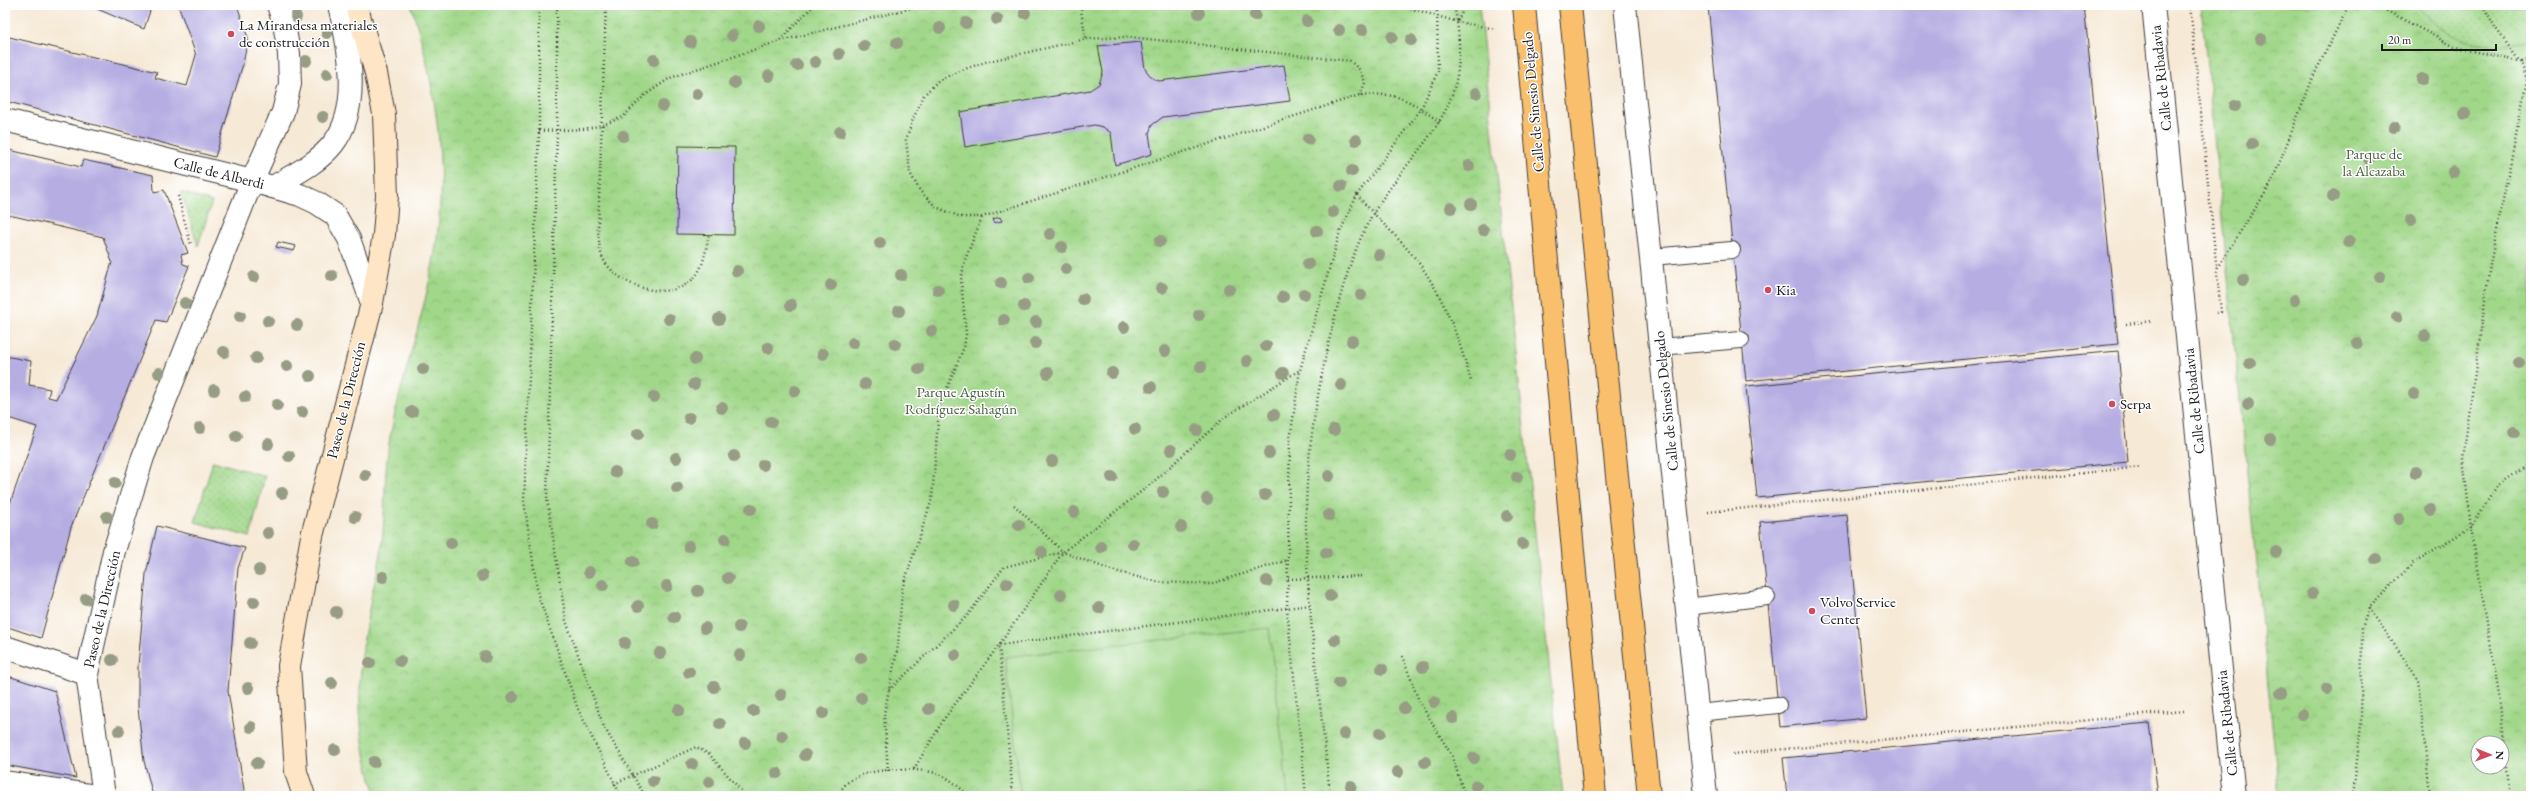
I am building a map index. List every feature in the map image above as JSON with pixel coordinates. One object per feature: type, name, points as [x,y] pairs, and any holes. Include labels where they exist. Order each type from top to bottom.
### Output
[{"type":"main road","name":"Calle de Sinesio Delgado","points":[[1524,5],[1595,796]]},
{"type":"main road","points":[[1570,5],[1649,796]]},
{"type":"street","name":"Paseo de la Dirección","points":[[104,796],[87,674],[114,552],[143,457],[252,181],[283,112],[290,84],[289,54],[284,23],[278,5]]},
{"type":"street","points":[[273,187],[308,166],[332,146],[343,130],[350,109],[349,50],[339,5]]},
{"type":"street","name":"Paseo de la Dirección","points":[[304,796],[296,772],[289,666],[312,536],[372,303],[384,235],[387,160],[384,114],[376,73],[356,5]]},
{"type":"street","name":"Calle de Sinesio Delgado","points":[[1625,5],[1706,796]]},
{"type":"street","name":"Calle de Ribadavia","points":[[2153,5],[2234,796]]},
{"type":"street","name":"Calle de Alberdi","points":[[5,120],[252,181],[317,203],[335,216],[349,238],[372,303]]},
{"type":"street","points":[[5,647],[87,674]]},
{"type":"street","points":[[5,782],[97,796]]},
{"type":"lane","points":[[1651,257],[1732,250]]},
{"type":"lane","points":[[1660,347],[1742,340]]},
{"type":"lane","points":[[1687,607],[1768,597]]},
{"type":"lane","points":[[1698,713],[1778,705]]},
{"type":"path","points":[[539,5],[539,131],[524,501],[538,595],[578,709],[621,796]]},
{"type":"path","points":[[557,5],[557,130],[547,499],[566,622],[604,726],[645,796]]},
{"type":"path","points":[[606,5],[600,245],[605,262],[619,277],[640,288],[656,290],[674,289],[692,280],[703,262],[709,234]]},
{"type":"path","points":[[780,41],[814,5]]},
{"type":"path","points":[[539,131],[602,125],[623,117],[645,95],[670,78],[780,41],[924,5]]},
{"type":"path","points":[[1080,5],[1086,39]]},
{"type":"path","points":[[1399,5],[1458,22],[1501,30]]},
{"type":"path","points":[[1306,796],[1287,608],[1290,440],[1300,370],[1340,232],[1357,195],[1421,109],[1438,71],[1439,16],[1437,5]]},
{"type":"path","points":[[1330,796],[1308,579],[1306,510],[1309,458],[1316,402],[1328,344],[1346,279],[1373,214],[1440,122],[1457,81],[1458,22],[1454,5]]},
{"type":"path","points":[[1458,22],[1465,5]]},
{"type":"path","points":[[2190,5],[2217,269],[2271,184],[2314,75],[2349,5]]},
{"type":"path","points":[[2376,5],[2455,47],[2521,62],[2531,59]]},
{"type":"path","points":[[2483,5],[2495,27],[2521,62],[2531,91]]},
{"type":"path","points":[[1360,96],[1364,83],[1360,70],[1350,61],[1129,37],[1086,39],[968,68],[939,80],[924,95],[912,119],[906,140],[910,173],[920,191],[936,207],[961,217],[982,217],[1360,96],[1385,94],[1404,98],[1440,122]]},
{"type":"path","points":[[2510,796],[2499,695],[2471,527],[2464,458],[2490,265],[2527,80]]},
{"type":"path","points":[[176,192],[192,249]]},
{"type":"path","points":[[1357,195],[1420,265],[1445,304],[1459,338],[1471,381]]},
{"type":"path","points":[[888,771],[884,714],[898,646],[902,589],[932,499],[939,408],[964,347],[966,314],[961,280],[965,260],[982,217]]},
{"type":"path","points":[[914,769],[944,719],[999,645],[1063,552],[1151,484],[1225,417],[1300,370]]},
{"type":"path","points":[[2353,796],[2361,718],[2362,628],[2369,608],[2413,563],[2471,527],[2497,486],[2531,464]]},
{"type":"path","points":[[1677,515],[2140,467]]},
{"type":"path","points":[[1014,505],[1063,552],[1111,570],[1158,582],[1210,584],[1288,560]]},
{"type":"path","points":[[889,691],[967,616],[1004,567],[1063,552]]},
{"type":"path","points":[[1288,579],[1364,576]]},
{"type":"path","points":[[999,645],[1310,605]]},
{"type":"path","points":[[2369,608],[2418,679],[2430,796]]},
{"type":"path","points":[[999,645],[1013,796]]},
{"type":"path","points":[[1402,656],[1419,701],[1452,756],[1465,796]]},
{"type":"path","points":[[1702,757],[1860,740],[2184,711]]},
{"type":"path","points":[[614,784],[696,747],[710,754],[746,796]]},
{"type":"path","points":[[839,796],[840,791],[851,779],[865,773],[914,769],[937,774],[956,784],[969,796]]},
{"type":"green space","name":"Parque Agustín Rodríguez Sahagún","points":[[411,5],[1479,5],[1563,796],[377,796],[364,750],[361,727],[360,679],[362,656],[370,602],[381,553],[384,524],[386,466],[390,437],[432,268],[440,202],[438,135],[434,102],[428,70]]},
{"type":"green space","name":"Parque de la Alcazaba","points":[[2201,5],[2531,5],[2531,796],[2279,796]]},
{"type":"green space","points":[[2420,5],[2531,5],[2531,40],[2518,43],[2491,44],[2465,40],[2441,29],[2424,13]]},
{"type":"green space","points":[[181,192],[212,202],[198,246]]},
{"type":"green space","points":[[213,461],[265,476],[250,537],[195,522]]},
{"type":"green space","points":[[1269,628],[1288,796],[1021,796],[1005,657]]},
{"type":"building","points":[[88,5],[152,5],[144,29]]},
{"type":"building","points":[[178,5],[237,5],[248,38],[243,64],[215,157],[5,101],[5,36],[157,72],[155,78],[187,86],[196,55]]},
{"type":"building","points":[[2084,5],[2118,344],[1746,381],[1708,6]]},
{"type":"building","points":[[1141,42],[1145,69],[1152,78],[1159,81],[1284,65],[1290,101],[1163,117],[1152,125],[1149,133],[1152,154],[1115,165],[1111,133],[1103,127],[1094,125],[965,147],[960,112],[1090,90],[1099,84],[1103,72],[1098,46]]},
{"type":"building","points":[[678,146],[735,147],[734,235],[677,234]]},
{"type":"building","points":[[5,149],[81,167],[83,160],[153,175],[154,192],[164,190],[188,253],[181,255],[183,264],[189,266],[166,322],[156,320],[71,527],[41,638],[5,626],[5,508],[8,509],[37,427],[5,417],[5,356],[31,361],[29,385],[50,389],[48,397],[56,399],[97,316],[112,262],[103,237],[5,214]]},
{"type":"building","points":[[1000,217],[1002,221],[994,223],[993,219]]},
{"type":"building","points":[[278,242],[296,246],[294,251],[276,247]]},
{"type":"building","points":[[2118,351],[2128,462],[1757,498],[1746,386]]},
{"type":"building","name":"Volvo Service Center","points":[[1847,514],[1866,718],[1780,727],[1760,522]]},
{"type":"building","points":[[157,526],[245,548],[238,568],[228,691],[245,796],[153,796],[144,761],[138,708],[138,666],[146,574]]},
{"type":"building","points":[[5,675],[55,691],[76,778],[5,765]]},
{"type":"building","points":[[2149,723],[2158,796],[1787,796],[1783,758]]},
{"type":"place","name":"La Mirandesa materiales de construcción","points":[[231,34]]},
{"type":"place","name":"Kia","points":[[1768,290]]},
{"type":"place","name":"Serpa","points":[[2112,404]]},
{"type":"place","name":"Volvo Service Center","points":[[1812,611]]}]
